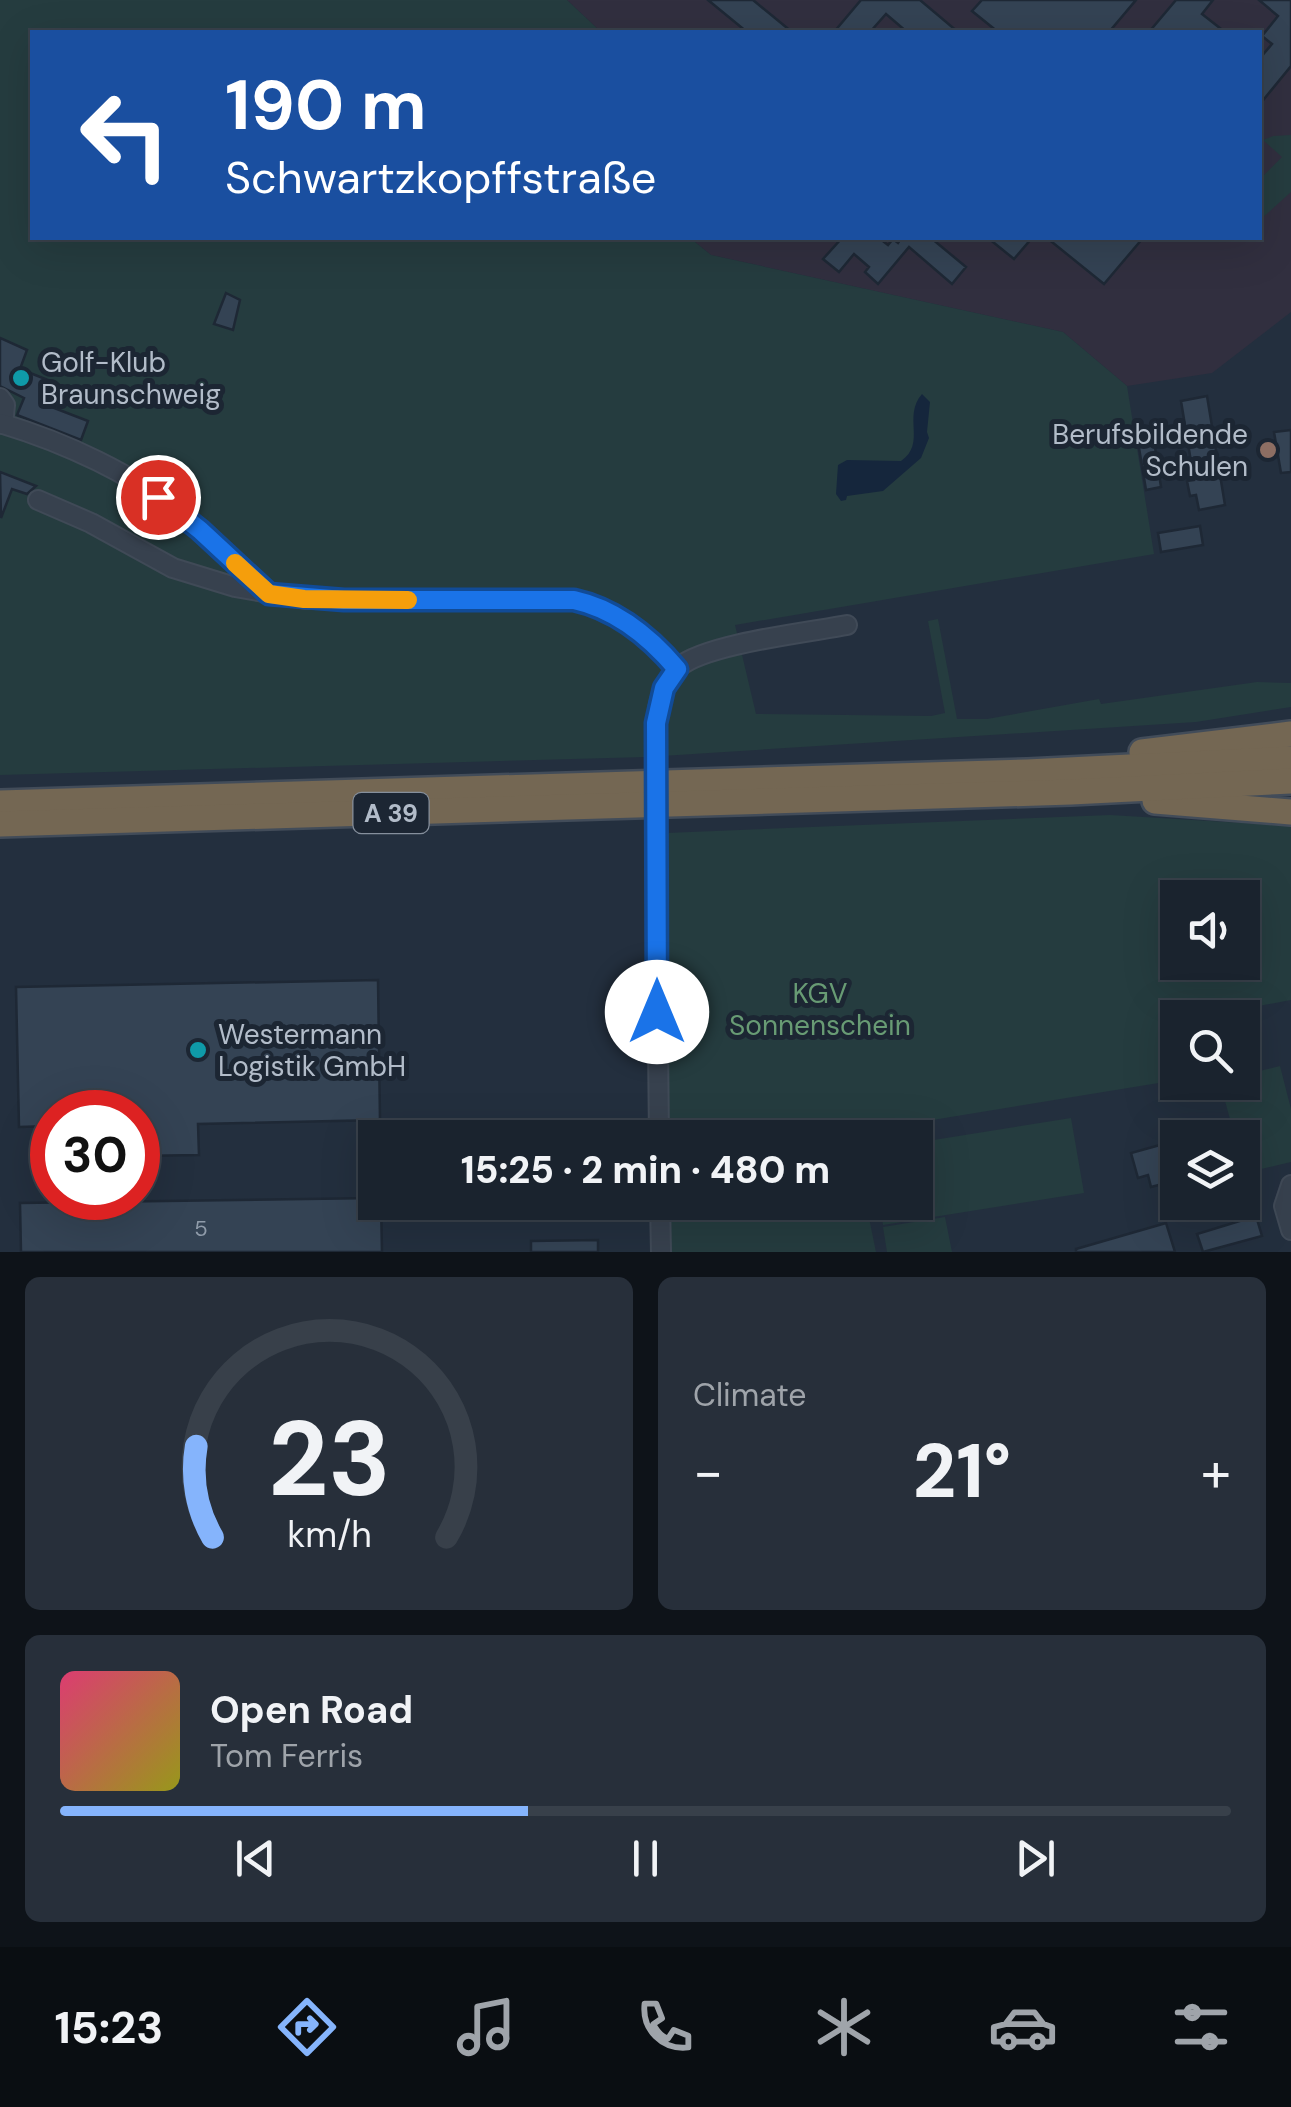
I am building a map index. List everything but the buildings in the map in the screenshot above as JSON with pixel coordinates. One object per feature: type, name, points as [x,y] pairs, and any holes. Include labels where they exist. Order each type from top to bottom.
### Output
[{"type":"highway","points":[[1027,772],[1085,758],[1291,734]]},
{"type":"highway","name":"A 39","points":[[0,803],[1027,772],[1291,759]]},
{"type":"highway","name":"A 39","points":[[0,824],[1071,792],[1291,781]]},
{"type":"highway","points":[[1071,792],[1291,812]]},
{"type":"street","points":[[0,398],[5,405],[2,424],[104,462],[134,480],[182,514],[269,594]]},
{"type":"street","points":[[38,500],[92,523],[173,568],[269,594],[344,600],[589,603],[623,621],[655,645],[677,669]]},
{"type":"street","points":[[659,1120],[655,740],[660,699],[677,669],[686,662],[714,652],[848,624]]},
{"type":"street","points":[[1291,1184],[1284,1206],[1291,1230]]},
{"type":"street","points":[[660,1220],[661,1252]]},
{"type":"shaded area","points":[[567,0],[1291,0],[1291,312],[1212,373],[1127,386],[1063,332],[711,255],[692,240],[1262,240],[1262,30],[599,30]]},
{"type":"green space","points":[[0,0],[567,0],[599,30],[30,30],[30,240],[692,240],[711,255],[1063,332],[1127,386],[1154,554],[735,625],[756,714],[945,713],[928,621],[938,619],[957,719],[987,719],[1099,699],[1101,704],[1257,682],[1291,683],[1291,707],[1196,722],[646,757],[0,775]]},
{"type":"green space","points":[[1291,135],[1291,192],[1262,218],[1262,177],[1282,157],[1263,140]]},
{"type":"green space","name":"KGV Sonnenschein","points":[[1110,815],[1291,826],[1291,1000],[1260,1006],[1260,1000],[1160,1000],[1160,1083],[932,1120],[668,1120],[666,833]]},
{"type":"green space","points":[[1280,1066],[1291,1109],[1291,1162],[1260,1169],[1260,1120],[1230,1120],[1225,1100],[1260,1100],[1260,1071]]},
{"type":"green space","points":[[1071,1118],[1084,1193],[933,1217],[933,1140]]},
{"type":"green space","points":[[945,1217],[952,1252],[887,1252],[883,1227]]},
{"type":"green space","points":[[669,1220],[869,1220],[876,1252],[669,1252]]},
{"type":"green space","points":[[882,1220],[914,1220],[883,1225]]},
{"type":"water","points":[[922,394],[930,402],[929,438],[921,458],[883,491],[847,496],[841,501],[836,494],[838,465],[847,460],[901,461],[909,454],[914,438],[914,412]]},
{"type":"slow traffic","points":[[235,563],[269,594],[304,599],[408,600]]},
{"type":"place","name":"Golf-Klub Braunschweig","points":[[21,378]]},
{"type":"place","name":"Berufsbildende Schulen","points":[[1268,450]]},
{"type":"place","name":"Westermann Logistik GmbH","points":[[198,1050]]},
{"type":"route","points":[[158,497],[218,545],[269,594],[344,600],[574,600],[589,603],[623,621],[664,654],[677,669],[664,688],[656,713],[657,1012]]}]
